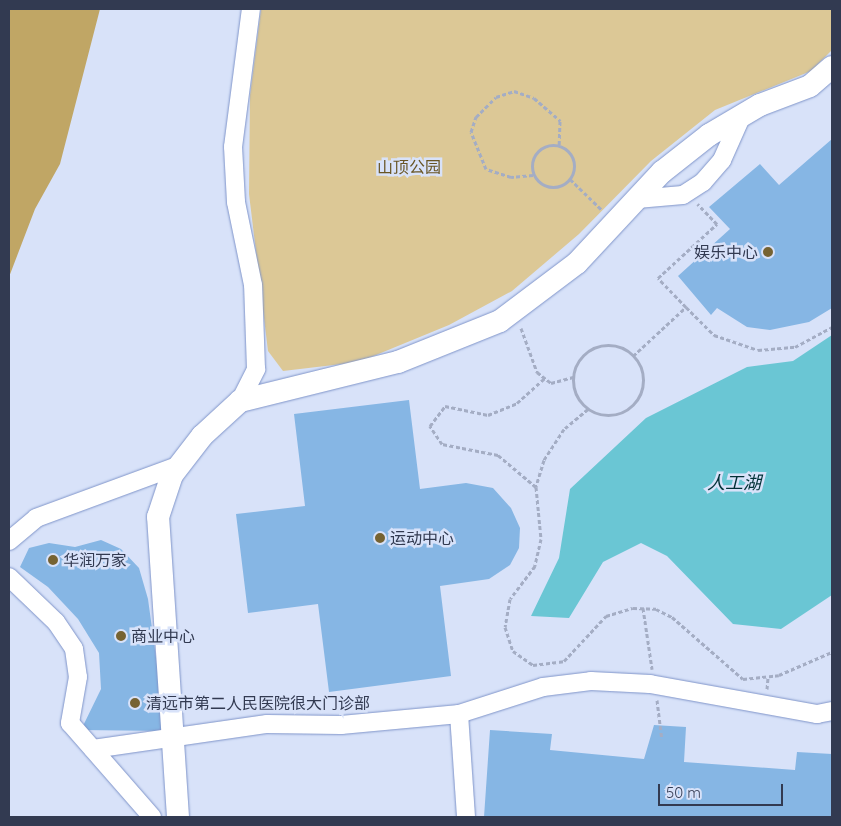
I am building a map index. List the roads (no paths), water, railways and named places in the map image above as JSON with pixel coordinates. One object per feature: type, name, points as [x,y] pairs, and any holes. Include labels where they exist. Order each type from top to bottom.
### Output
[{"type":"street","points":[[178,817],[158,517],[180,466],[202,436],[240,401],[256,369],[253,285],[236,202],[233,147],[251,9]]},
{"type":"street","points":[[240,401],[398,362],[447,344],[514,311],[577,263],[662,172],[743,114],[810,86],[832,67]]},
{"type":"street","points":[[637,199],[687,192],[722,160],[743,114]]},
{"type":"street","points":[[9,541],[36,518],[180,466]]},
{"type":"street","points":[[9,577],[56,622],[74,649],[78,677],[70,722],[152,817]]},
{"type":"street","points":[[93,749],[267,724],[341,724],[459,714],[543,687],[591,681],[650,684],[817,714],[832,711]]},
{"type":"street","points":[[459,714],[466,817]]},
{"type":"water","name":"人工湖","points":[[832,335],[832,595],[781,629],[733,624],[667,556],[641,543],[603,562],[569,618],[531,616],[559,558],[570,489],[646,418],[747,367],[793,361]]},
{"type":"place","name":"娱乐中心","points":[[768,252]]},
{"type":"place","name":"运动中心","points":[[380,538]]},
{"type":"place","name":"华润万家","points":[[53,560]]},
{"type":"place","name":"商业中心","points":[[121,636]]},
{"type":"place","name":"清远市第二人民医院很大门诊部","points":[[135,703]]},
{"type":"park label","name":"山顶公园","points":[[409,167]]}]
